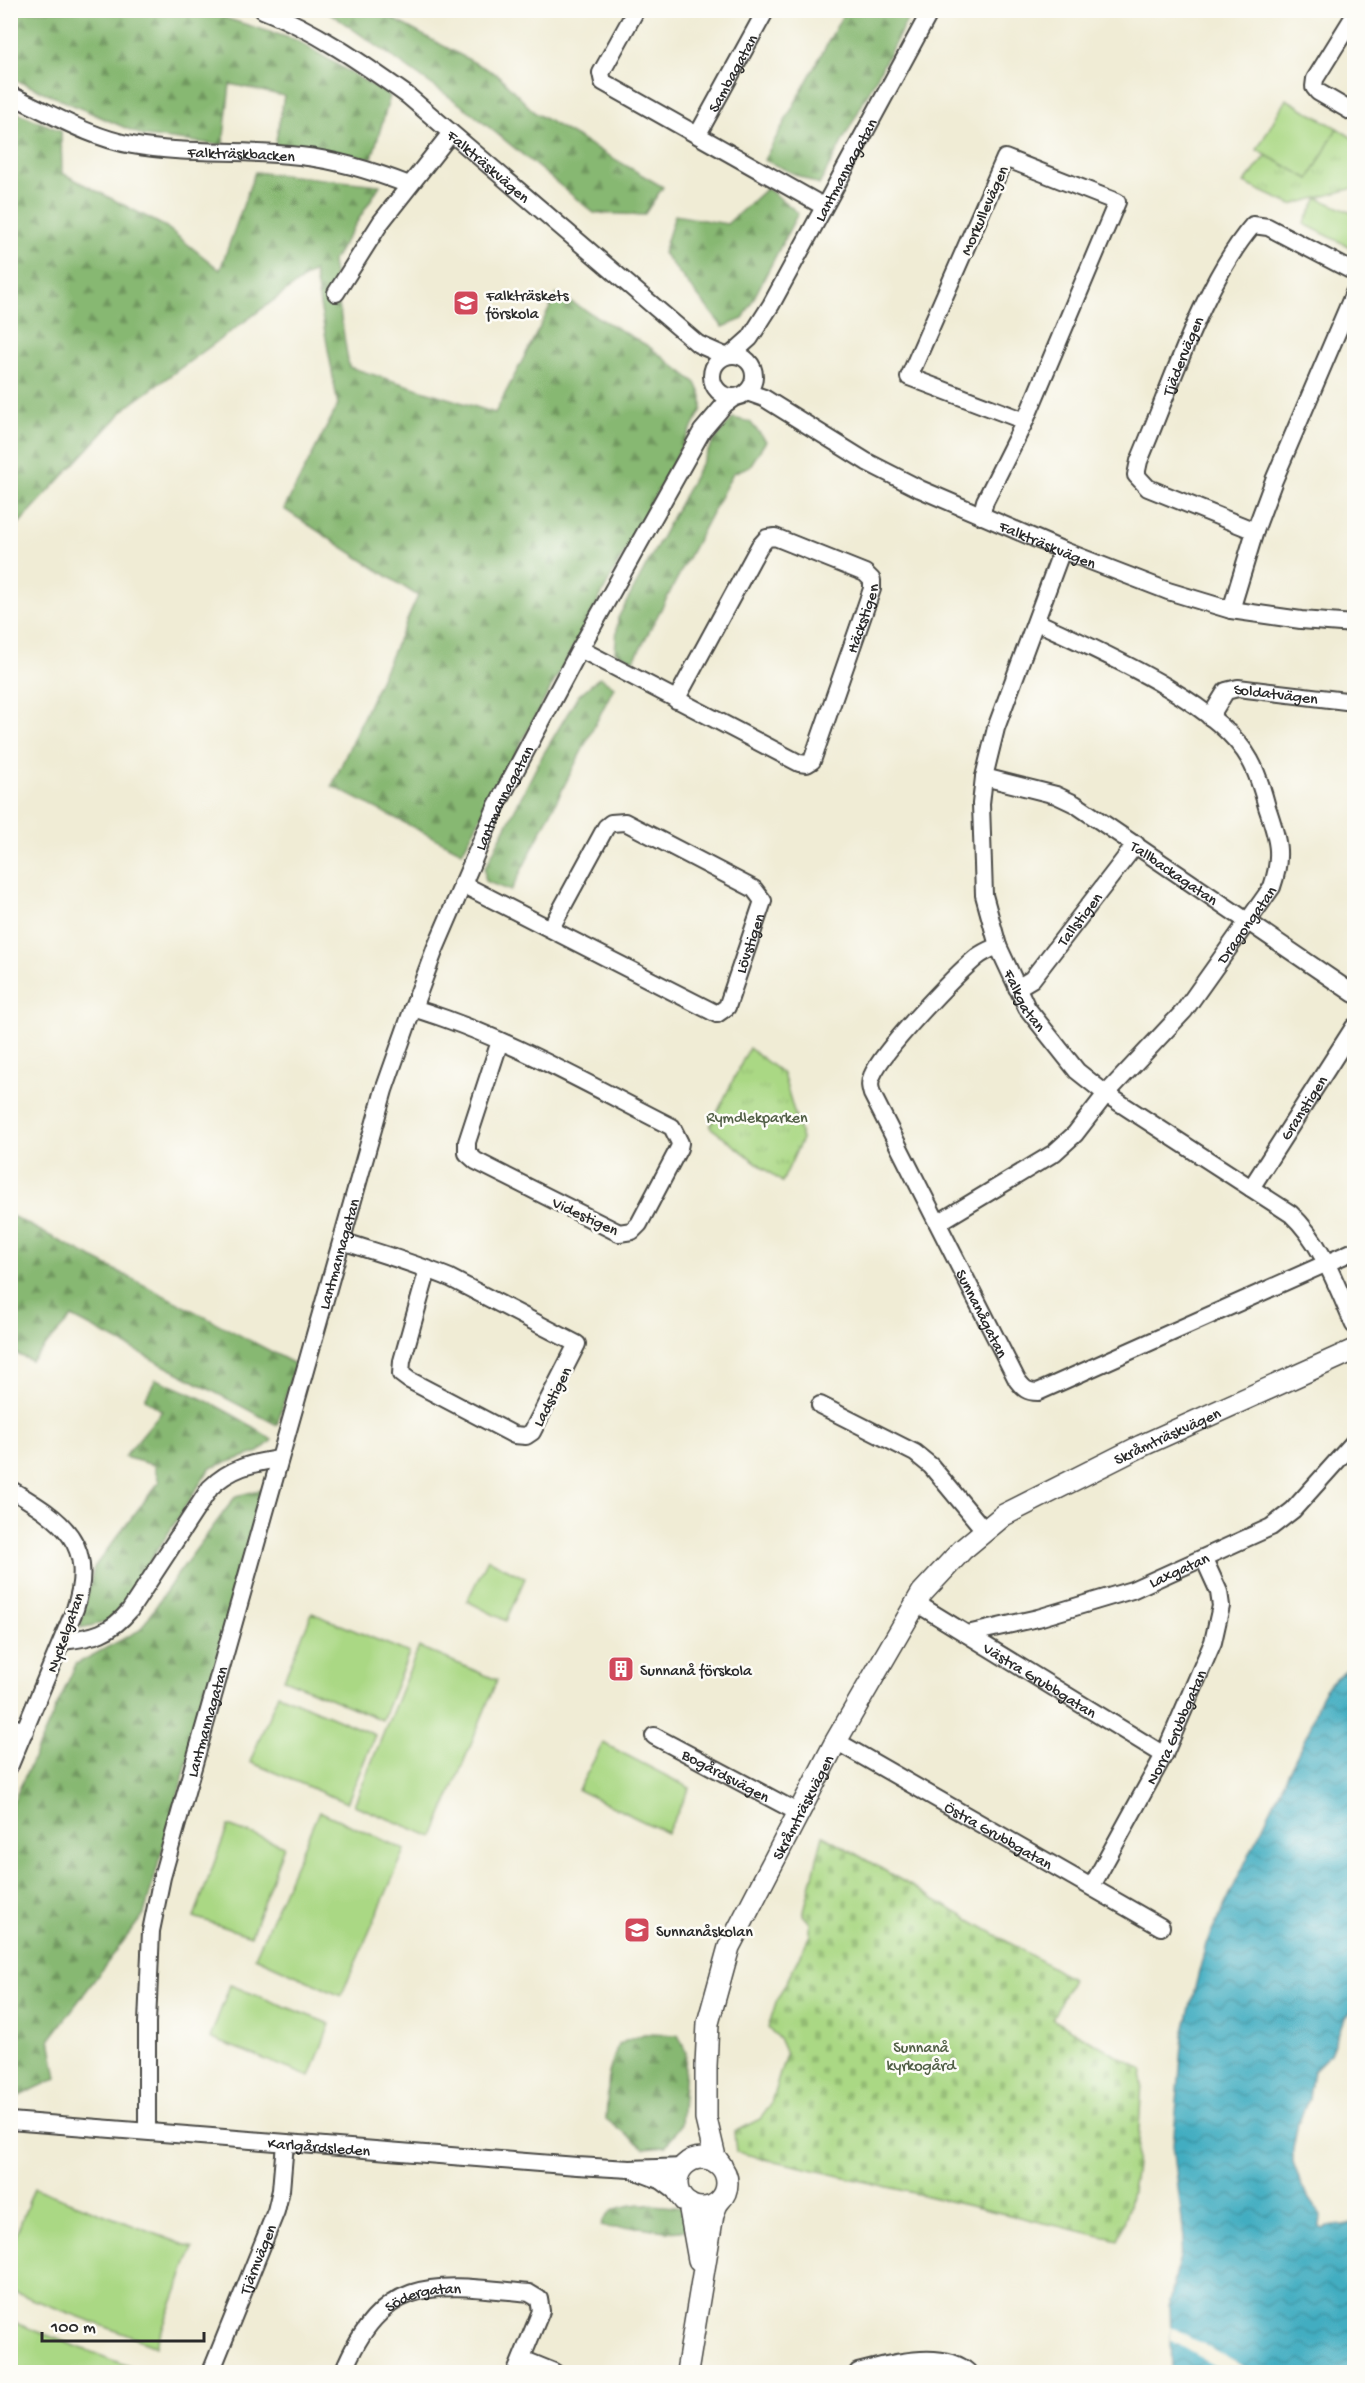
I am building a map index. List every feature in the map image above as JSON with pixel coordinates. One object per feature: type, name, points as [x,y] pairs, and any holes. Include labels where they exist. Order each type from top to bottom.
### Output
[{"type":"main road","name":"Skråmträskvägen","points":[[721,2165],[715,2157],[706,2119],[708,2023],[729,1947],[836,1741],[916,1603],[962,1550],[1004,1515],[1079,1477],[1354,1350]]},
{"type":"main road","name":"Skråmträskvägen","points":[[686,2165],[706,2119]]},
{"type":"main road","points":[[687,2373],[713,2214],[728,2183],[721,2165],[704,2158],[686,2165],[677,2184],[703,2269]]},
{"type":"main road","points":[[683,2198],[701,2209],[717,2204]]},
{"type":"street","name":"Falkträskvägen","points":[[262,10],[286,15],[363,63],[451,133],[698,344]]},
{"type":"street","points":[[636,10],[601,73],[603,82],[823,206]]},
{"type":"street","name":"Sambagatan","points":[[698,134],[766,10]]},
{"type":"street","name":"Lantmannagatan","points":[[147,2132],[147,2023],[151,1931],[162,1877],[384,1090],[413,1008],[462,884],[497,805],[580,649],[702,431],[725,404],[747,384],[751,347],[758,327],[931,10]]},
{"type":"street","points":[[1354,16],[1315,79],[1314,87],[1318,92],[1354,113]]},
{"type":"street","name":"Falkträskbacken","points":[[10,95],[91,134],[130,145],[165,150],[299,155],[354,164],[409,185]]},
{"type":"street","points":[[336,293],[356,259],[409,185],[451,133]]},
{"type":"street","name":"Morkullevägen","points":[[981,516],[985,501],[1025,422],[1117,202],[1005,158],[909,377],[1025,422]]},
{"type":"street","name":"Tjädervägen","points":[[1255,531],[1148,488],[1136,475],[1139,461],[1200,316],[1235,246],[1253,225],[1268,227],[1354,272]]},
{"type":"street","points":[[1231,610],[1255,531],[1307,400],[1354,293]]},
{"type":"street","name":"Lantmannagatan","points":[[702,431],[710,403],[712,375],[728,356],[741,349],[758,327]]},
{"type":"street","points":[[698,344],[728,356],[743,358],[747,384],[723,395],[698,344]]},
{"type":"street","name":"Falkträskvägen","points":[[747,384],[764,398],[867,462],[981,516],[1062,550],[1168,591],[1231,610],[1301,620],[1354,624]]},
{"type":"street","name":"Häckstigen","points":[[580,649],[676,700],[799,763],[807,764],[812,760],[872,589],[872,580],[865,573],[776,537],[767,538],[759,547],[676,700]]},
{"type":"street","name":"Falkgatan","points":[[1062,550],[996,728],[984,777],[981,804],[984,895],[998,946],[1031,1014],[1077,1071],[1106,1094],[1251,1188],[1302,1224],[1327,1264],[1354,1325]]},
{"type":"street","name":"Dragongatan","points":[[938,1222],[1054,1154],[1075,1134],[1106,1094],[1184,1011],[1272,887],[1280,855],[1277,837],[1251,761],[1234,737],[1210,717],[1142,672],[1036,622]]},
{"type":"street","name":"Soldatvägen","points":[[1210,717],[1226,692],[1238,688],[1354,702]]},
{"type":"street","name":"Tallbackagatan","points":[[984,777],[1056,795],[1136,844],[1354,994]]},
{"type":"street","name":"Lövstigen","points":[[462,884],[717,1014],[727,1007],[763,901],[754,889],[625,822],[618,822],[606,827],[552,928]]},
{"type":"street","name":"Tallstigen","points":[[1017,988],[1032,980],[1136,844]]},
{"type":"street","name":"Sunnanågatan","points":[[998,946],[979,955],[940,993],[890,1051],[873,1074],[870,1085],[872,1094],[1017,1380],[1028,1392],[1049,1387],[1354,1251]]},
{"type":"street","name":"Videstigen","points":[[413,1008],[454,1020],[500,1041],[672,1127],[680,1143],[679,1148],[639,1224],[632,1231],[619,1233],[476,1161],[467,1154],[467,1142],[500,1041]]},
{"type":"street","name":"Granstigen","points":[[1251,1188],[1354,1027]]},
{"type":"street","name":"Ladstigen","points":[[342,1241],[428,1269],[577,1344],[532,1432],[526,1436],[514,1435],[409,1380],[402,1374],[402,1361],[428,1269]]},
{"type":"street","points":[[820,1405],[915,1453],[931,1466],[985,1531]]},
{"type":"street","name":"Laxgatan","points":[[967,1634],[1038,1618],[1132,1590],[1271,1527],[1293,1510],[1354,1442]]},
{"type":"street","points":[[63,1641],[95,1637],[118,1625],[210,1488],[223,1475],[252,1464],[279,1459]]},
{"type":"street","name":"Nyckelgatan","points":[[10,1489],[49,1512],[64,1526],[83,1567],[81,1590],[63,1641],[18,1728],[10,1765]]},
{"type":"street","name":"Norra Grubbgatan","points":[[1092,1886],[1164,1755],[1213,1642],[1220,1615],[1219,1592],[1204,1559]]},
{"type":"street","name":"Västra Grubbgatan","points":[[916,1603],[1164,1755]]},
{"type":"street","name":"Bogårdsvägen","points":[[654,1736],[799,1813]]},
{"type":"street","name":"Östra Grubbgatan","points":[[836,1741],[1161,1927]]},
{"type":"street","name":"Karlgårdsleden","points":[[10,2121],[630,2169],[686,2165]]},
{"type":"street","name":"Tjärnvägen","points":[[211,2373],[276,2211],[281,2190],[285,2143]]},
{"type":"street","name":"Karlgårdsleden","points":[[630,2169],[662,2181],[683,2198]]},
{"type":"street","name":"Södergatan","points":[[343,2373],[361,2334],[374,2318],[402,2296],[430,2288],[452,2286],[529,2293],[539,2299],[541,2311],[519,2366]]},
{"type":"street","points":[[858,2373],[900,2361],[933,2361],[964,2369],[968,2373]]},
{"type":"street","points":[[519,2366],[554,2373]]},
{"type":"green space","points":[[227,10],[225,18],[296,40],[390,96],[372,158],[275,146],[284,96],[230,84],[223,145],[144,136],[11,78],[11,11]]},
{"type":"green space","points":[[327,11],[378,11],[498,75],[535,113],[663,187],[644,215],[594,213],[468,110]]},
{"type":"green space","points":[[845,11],[912,11],[819,185],[764,160]]},
{"type":"green space","points":[[1286,99],[1337,128],[1309,179],[1257,150]]},
{"type":"green space","points":[[11,110],[61,131],[62,173],[166,227],[220,270],[255,172],[380,185],[332,262],[349,367],[495,413],[557,294],[648,346],[696,383],[702,396],[702,409],[462,852],[332,786],[418,596],[284,509],[338,405],[314,271],[127,407],[11,532]]},
{"type":"green space","points":[[1337,128],[1354,139],[1354,188],[1291,205],[1244,183],[1267,155],[1309,179]]},
{"type":"green space","points":[[767,188],[798,213],[743,319],[723,327],[663,253],[675,215],[727,224]]},
{"type":"green space","points":[[1318,198],[1354,214],[1354,238],[1350,247],[1304,224]]},
{"type":"green space","points":[[733,418],[750,422],[766,441],[750,466],[733,473],[634,660],[615,652],[618,618],[713,442]]},
{"type":"green space","points":[[600,677],[614,687],[511,891],[485,881],[485,868],[541,758],[578,696]]},
{"type":"green space","name":"Rymdlekparken","points":[[749,1048],[783,1074],[802,1139],[782,1182],[710,1127]]},
{"type":"green space","points":[[10,1215],[295,1364],[277,1425],[72,1317],[31,1361],[11,1351]]},
{"type":"green space","points":[[156,1379],[216,1406],[272,1440],[259,1452],[210,1468],[112,1621],[80,1628],[94,1567],[159,1482],[154,1465],[124,1457],[162,1411],[145,1399]]},
{"type":"green space","points":[[261,1490],[261,1504],[144,1914],[50,2039],[57,2078],[11,2100],[11,1807],[76,1664],[140,1630],[177,1575],[236,1496]]},
{"type":"green space","points":[[488,1559],[525,1578],[506,1621],[467,1601]]},
{"type":"green space","points":[[312,1613],[409,1653],[382,1720],[284,1679]]},
{"type":"green space","points":[[419,1647],[497,1680],[433,1837],[354,1805]]},
{"type":"green space","points":[[278,1694],[375,1735],[347,1803],[250,1762]]},
{"type":"green space","points":[[603,1743],[690,1788],[667,1833],[578,1790]]},
{"type":"green space","points":[[319,1811],[405,1850],[341,1996],[255,1957]]},
{"type":"green space","points":[[228,1826],[284,1846],[251,1936],[194,1917]]},
{"type":"green space","name":"Sunnanå kyrkogård","points":[[823,1835],[1072,1979],[1052,2019],[1143,2070],[1134,2178],[1118,2240],[736,2152],[734,2132],[760,2119],[770,2106],[786,2054],[779,2038],[768,2028],[776,2002],[810,1935],[810,1923],[803,1915]]},
{"type":"green space","points":[[230,1985],[330,2024],[310,2077],[210,2038]]},
{"type":"green space","points":[[644,2034],[678,2035],[686,2052],[681,2124],[666,2146],[644,2148],[606,2119],[609,2073],[618,2044]]},
{"type":"green space","points":[[34,2188],[193,2248],[156,2346],[11,2291],[11,2248]]},
{"type":"green space","points":[[641,2204],[686,2208],[690,2228],[671,2231],[601,2226],[612,2211]]},
{"type":"green space","points":[[10,2321],[141,2371],[11,2372]]},
{"type":"water","points":[[1354,1665],[1354,2007],[1344,2019],[1330,2054],[1313,2071],[1309,2098],[1298,2123],[1293,2162],[1303,2189],[1321,2215],[1320,2227],[1323,2229],[1354,2222],[1354,2372],[1172,2372],[1170,2302],[1184,2238],[1173,2145],[1183,2035],[1206,1944],[1310,1728],[1320,1698],[1335,1678]]},
{"type":"pier","points":[[1170,2326],[1253,2372],[1226,2372],[1171,2340]]},
{"type":"place","name":"Falkträskets förskola","points":[[466,303]]},
{"type":"place","name":"Sunnanå förskola","points":[[621,1669]]},
{"type":"place","name":"Sunnanåskolan","points":[[637,1930]]}]
